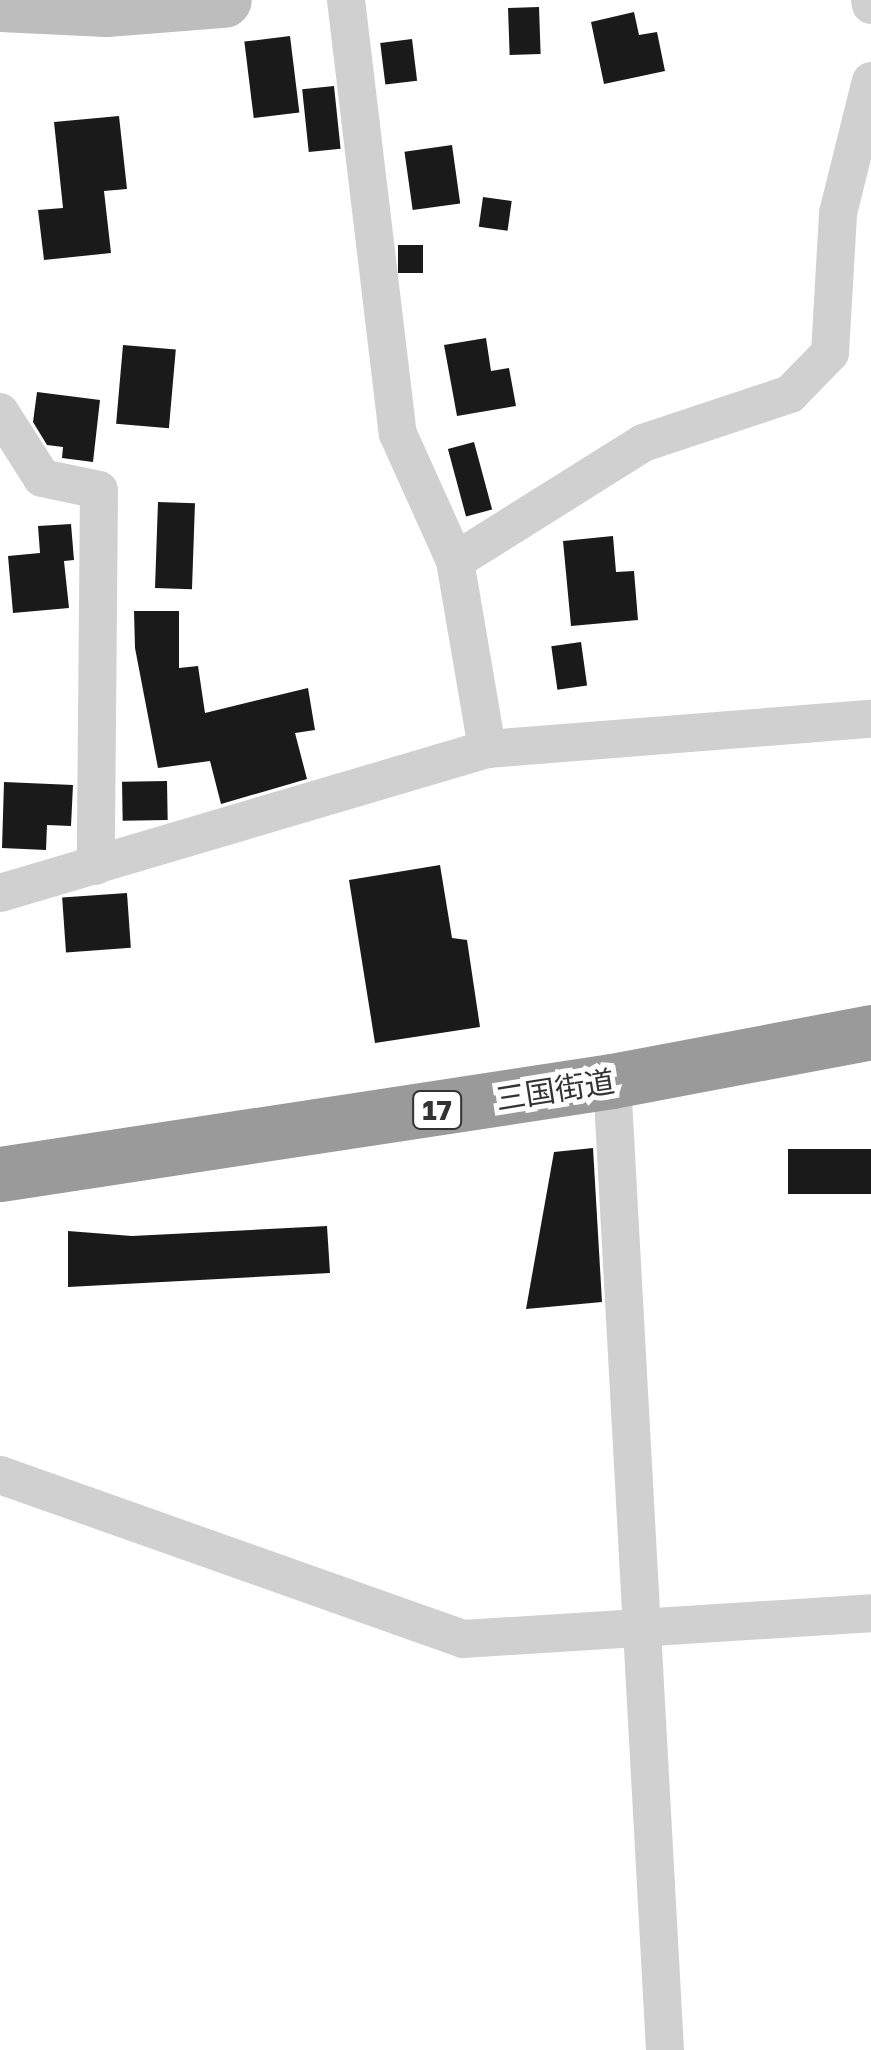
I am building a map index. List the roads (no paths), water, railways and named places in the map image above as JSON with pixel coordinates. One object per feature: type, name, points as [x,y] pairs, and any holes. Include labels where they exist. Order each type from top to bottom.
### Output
[{"type":"highway","name":"三国街道","points":[[0,1174],[612,1081],[871,1032]]},
{"type":"main road","points":[[0,4],[224,0]]},
{"type":"street","points":[[346,0],[398,434],[455,562],[487,750]]},
{"type":"street","points":[[455,562],[643,444],[790,394],[830,353],[838,213],[871,81]]},
{"type":"street","points":[[0,412],[42,478],[99,490],[96,866]]},
{"type":"street","points":[[0,894],[487,750],[871,719]]},
{"type":"street","points":[[612,1081],[646,1625],[665,2050]]},
{"type":"street","points":[[0,1474],[463,1639],[871,1613]]}]
